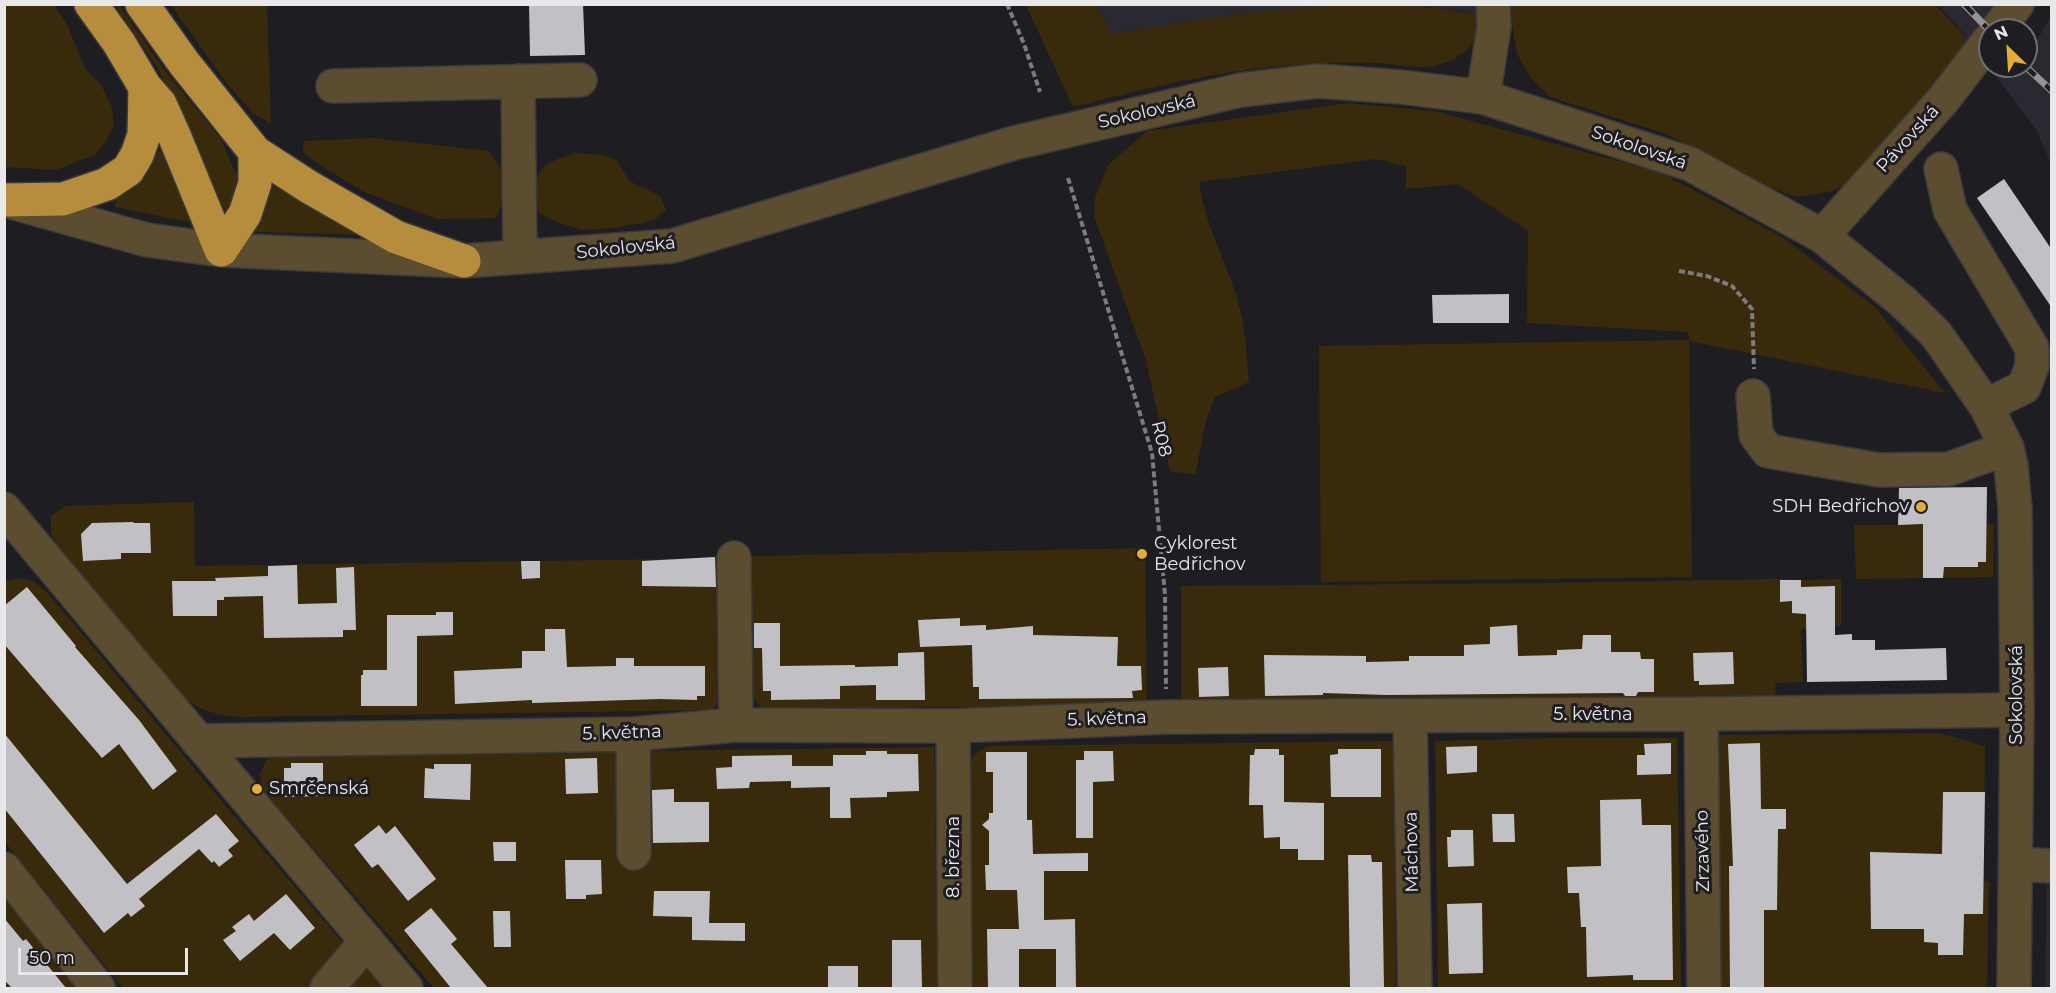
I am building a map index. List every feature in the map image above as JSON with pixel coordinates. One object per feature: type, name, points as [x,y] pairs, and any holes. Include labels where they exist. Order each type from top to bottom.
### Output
[{"type":"highway","points":[[91,4],[119,43],[145,87],[160,104],[221,250]]},
{"type":"highway","points":[[142,4],[184,63],[255,152],[309,188],[396,237],[464,261]]},
{"type":"highway","points":[[4,200],[63,199],[107,184],[128,170],[137,155],[144,135],[145,87]]},
{"type":"highway","points":[[221,250],[245,214],[255,183],[255,152]]},
{"type":"street","points":[[1483,97],[1494,27],[1493,4]]},
{"type":"street","points":[[2006,18],[2017,4]]},
{"type":"street","name":"Pávovská","points":[[1822,237],[1944,100],[1978,55]]},
{"type":"street","points":[[333,86],[580,80]]},
{"type":"street","points":[[518,81],[520,257]]},
{"type":"street","name":"Sokolovská","points":[[4,200],[147,240],[221,250],[464,261],[672,246],[1014,143],[1240,90],[1318,81],[1401,87],[1483,97],[1690,164],[1822,237],[1902,301],[1936,334],[1986,406],[2007,448],[2012,466],[2015,508],[2018,710],[2014,988]]},
{"type":"street","points":[[1941,169],[1950,210],[2032,348],[2032,366],[2024,387],[1986,406]]},
{"type":"street","points":[[1753,396],[1756,435],[1768,451],[1879,470],[1949,469],[2007,448]]},
{"type":"street","points":[[10,527],[198,741],[406,988]]},
{"type":"street","points":[[734,558],[736,725]]},
{"type":"street","name":"5. května","points":[[198,741],[633,734],[736,725],[953,726],[1167,717],[2018,710]]},
{"type":"street","name":"Zrzavého","points":[[1701,714],[1704,988]]},
{"type":"street","name":"Máchova","points":[[1410,716],[1415,988]]},
{"type":"street","name":"8. března","points":[[953,726],[955,988]]},
{"type":"street","points":[[633,734],[634,854]]},
{"type":"street","points":[[2016,864],[2052,866]]},
{"type":"street","points":[[4,869],[98,988]]},
{"type":"street","points":[[327,988],[367,941]]},
{"type":"path","points":[[1007,4],[1024,44],[1040,92]]},
{"type":"path","name":"R08","points":[[1068,178],[1152,453],[1165,595],[1167,717]]},
{"type":"path","points":[[1679,272],[1707,276],[1732,286],[1752,309],[1755,359],[1753,396]]},
{"type":"shaded area","points":[[1348,4],[1435,8],[1487,17],[1475,40],[1464,52],[1450,61],[1433,66],[1345,63],[1268,67],[1183,81],[1073,107],[1026,5],[1095,5],[1111,34],[1236,14]]},
{"type":"shaded area","points":[[4,5],[54,5],[67,24],[85,69],[101,85],[111,105],[114,124],[106,142],[94,155],[56,170],[5,167]]},
{"type":"shaded area","points":[[115,5],[119,5],[165,71],[220,138],[238,178],[232,205],[225,211],[157,67]]},
{"type":"shaded area","points":[[171,5],[267,5],[271,123],[253,113],[227,84]]},
{"type":"shaded area","points":[[1095,5],[1348,5],[1236,14],[1111,34]]},
{"type":"shaded area","points":[[1390,5],[1511,5],[1512,24],[1461,10]]},
{"type":"shaded area","points":[[1511,5],[1936,5],[1970,42],[1850,182],[1832,191],[1798,197],[1772,188],[1666,134],[1550,97],[1531,78],[1517,54]]},
{"type":"shaded area","points":[[1938,5],[1991,5],[2007,18],[1978,18],[1978,53]]},
{"type":"shaded area","points":[[2051,16],[2051,163],[2036,129],[1997,78],[2038,78],[2038,39]]},
{"type":"shaded area","points":[[1348,103],[1434,111],[1659,172],[1782,237],[1874,306],[1945,393],[1689,341],[1692,577],[1321,582],[1319,346],[1689,340],[1688,332],[1527,323],[1528,231],[1458,184],[1406,189],[1406,166],[1376,159],[1199,182],[1207,216],[1238,300],[1249,382],[1215,397],[1206,420],[1195,475],[1170,471],[1146,360],[1094,216],[1095,198],[1108,165],[1147,131]]},
{"type":"shaded area","points":[[373,138],[489,151],[501,169],[504,200],[496,218],[437,219],[364,192],[321,166],[303,152],[304,141]]},
{"type":"shaded area","points":[[160,149],[195,223],[115,207],[116,199],[142,178]]},
{"type":"shaded area","points":[[575,153],[616,159],[629,181],[660,196],[666,210],[654,220],[616,228],[584,230],[559,223],[539,213],[536,188],[540,172],[552,162]]},
{"type":"shaded area","points":[[275,183],[362,235],[255,232]]},
{"type":"shaded area","points":[[194,502],[195,566],[721,557],[722,700],[712,710],[240,717],[205,710],[186,700],[51,534],[51,516],[65,506]]},
{"type":"shaded area","points":[[1994,524],[1993,577],[1856,579],[1854,525]]},
{"type":"shaded area","points":[[1145,548],[1147,705],[763,709],[753,698],[750,556]]},
{"type":"shaded area","points":[[21,578],[33,581],[47,592],[349,950],[319,988],[123,988],[5,842],[4,582]]},
{"type":"shaded area","points":[[1841,579],[1841,626],[1801,629],[1803,682],[1775,683],[1776,699],[1181,705],[1181,586]]},
{"type":"shaded area","points":[[1938,733],[1985,746],[1983,880],[1989,882],[1987,988],[1722,988],[1718,735]]},
{"type":"shaded area","points":[[1677,738],[1681,988],[1438,988],[1435,741]]},
{"type":"shaded area","points":[[1393,741],[1396,988],[970,988],[969,759],[987,746]]},
{"type":"shaded area","points":[[934,747],[938,988],[434,988],[262,789],[260,774],[266,760],[283,756]]},
{"type":"shaded area","points":[[2047,884],[2052,884],[2051,988],[2045,988]]},
{"type":"shaded area","points":[[4,890],[80,988],[5,988]]},
{"type":"shaded area","points":[[364,967],[384,988],[345,988]]},
{"type":"building","points":[[529,4],[583,4],[585,55],[530,56]]},
{"type":"building","points":[[2004,179],[2052,250],[2052,308],[1977,198]]},
{"type":"building","points":[[1509,294],[1509,323],[1433,323],[1432,295]]},
{"type":"building","points":[[1987,487],[1986,562],[1978,562],[1978,567],[1944,567],[1943,578],[1923,578],[1923,524],[1898,525],[1899,488]]},
{"type":"building","points":[[92,523],[150,523],[151,553],[121,553],[121,559],[83,561],[81,534]]},
{"type":"building","points":[[715,557],[716,587],[642,586],[642,561]]},
{"type":"building","points":[[521,561],[540,561],[540,578],[522,579]]},
{"type":"building","points":[[297,565],[298,604],[337,603],[336,568],[354,567],[356,630],[343,630],[343,637],[264,638],[263,596],[224,597],[224,600],[217,600],[217,616],[173,616],[172,581],[216,581],[215,578],[268,576],[268,566]]},
{"type":"building","points":[[1780,580],[1801,580],[1801,587],[1835,586],[1835,635],[1852,634],[1852,640],[1875,640],[1875,650],[1946,648],[1947,680],[1807,682],[1806,614],[1792,613],[1792,601],[1780,602]]},
{"type":"building","points":[[27,587],[75,647],[139,720],[177,771],[153,790],[119,744],[102,758],[4,644],[4,606]]},
{"type":"building","points":[[436,612],[453,612],[453,635],[417,636],[417,706],[361,706],[363,670],[387,670],[387,615],[436,615]]},
{"type":"building","points":[[960,618],[960,626],[986,625],[986,630],[1033,626],[1033,635],[1118,637],[1117,666],[1141,666],[1142,690],[1132,691],[1133,698],[979,699],[979,687],[973,687],[972,645],[920,647],[918,620]]},
{"type":"building","points":[[754,623],[780,623],[780,666],[898,666],[898,653],[924,652],[925,700],[876,700],[876,685],[840,686],[840,699],[771,700],[771,691],[763,691],[762,648],[754,648]]},
{"type":"building","points":[[1517,625],[1518,656],[1557,655],[1557,650],[1582,649],[1583,635],[1611,635],[1611,652],[1640,652],[1641,659],[1654,659],[1654,692],[1638,692],[1636,696],[1625,696],[1623,693],[1387,695],[1323,693],[1323,695],[1265,696],[1264,655],[1366,656],[1366,662],[1409,661],[1409,656],[1464,656],[1464,645],[1490,644],[1490,627]]},
{"type":"building","points":[[545,629],[565,629],[567,667],[616,666],[616,658],[634,658],[634,666],[705,666],[705,696],[697,696],[697,700],[532,703],[532,700],[455,704],[454,671],[522,668],[522,651],[545,651]]},
{"type":"building","points":[[1733,652],[1734,684],[1699,685],[1699,681],[1694,681],[1693,653]]},
{"type":"building","points":[[1228,667],[1229,696],[1199,697],[1198,668]]},
{"type":"building","points":[[4,733],[127,884],[216,814],[239,841],[228,850],[233,856],[219,867],[199,849],[139,899],[145,906],[131,917],[128,913],[104,933],[4,808]]},
{"type":"building","points":[[1671,743],[1671,774],[1637,775],[1637,755],[1645,755],[1644,744]]},
{"type":"building","points":[[1760,743],[1761,809],[1786,809],[1786,829],[1778,829],[1777,910],[1764,910],[1764,988],[1730,988],[1729,866],[1733,866],[1728,744]]},
{"type":"building","points":[[1477,746],[1477,772],[1447,774],[1446,747]]},
{"type":"building","points":[[1255,749],[1279,749],[1279,755],[1284,755],[1284,802],[1324,803],[1324,860],[1298,860],[1298,849],[1280,849],[1280,837],[1264,838],[1263,805],[1249,805],[1250,755],[1254,755]]},
{"type":"building","points":[[1338,749],[1381,749],[1381,797],[1331,797],[1330,755],[1338,754]]},
{"type":"building","points":[[866,751],[918,754],[919,791],[887,792],[887,797],[850,798],[851,818],[830,818],[830,787],[791,788],[791,781],[750,782],[749,788],[717,789],[716,768],[732,767],[732,756],[792,755],[792,766],[833,766],[833,755],[866,755]]},
{"type":"building","points":[[1084,751],[1113,751],[1114,781],[1093,782],[1093,838],[1076,838],[1076,760],[1084,760]]},
{"type":"building","points":[[986,752],[1027,752],[1027,820],[1032,820],[1033,854],[1088,853],[1088,871],[1044,871],[1044,920],[1075,919],[1076,988],[1056,988],[1056,949],[1019,949],[1019,988],[988,988],[987,929],[1019,929],[1017,890],[986,890],[985,865],[989,865],[989,831],[982,825],[989,819],[989,813],[993,813],[993,772],[986,772]]},
{"type":"building","points":[[597,758],[598,793],[566,794],[565,759]]},
{"type":"building","points":[[291,763],[323,763],[323,796],[284,797],[284,768],[291,768]]},
{"type":"building","points":[[434,764],[471,764],[470,800],[424,798],[425,768],[434,769]]},
{"type":"building","points":[[674,789],[674,802],[709,802],[709,842],[653,843],[652,790]]},
{"type":"building","points":[[1943,792],[1985,792],[1983,914],[1964,914],[1963,955],[1938,955],[1938,943],[1924,942],[1924,929],[1871,929],[1870,852],[1942,854]]},
{"type":"building","points":[[1641,799],[1642,825],[1671,825],[1673,980],[1633,980],[1633,975],[1587,977],[1586,927],[1581,927],[1579,893],[1568,893],[1567,867],[1601,866],[1600,800]]},
{"type":"building","points":[[1492,814],[1514,814],[1515,842],[1493,842]]},
{"type":"building","points":[[379,825],[386,834],[395,826],[436,879],[408,901],[378,864],[372,868],[354,845]]},
{"type":"building","points":[[1451,830],[1473,830],[1474,866],[1448,867],[1447,837],[1451,837]]},
{"type":"building","points":[[493,842],[516,842],[516,861],[494,861]]},
{"type":"building","points":[[1348,855],[1371,855],[1372,862],[1382,862],[1384,988],[1350,988]]},
{"type":"building","points":[[565,860],[601,860],[602,894],[586,895],[586,899],[566,899]]},
{"type":"building","points":[[654,891],[710,891],[709,923],[745,923],[745,941],[692,940],[692,917],[653,916]]},
{"type":"building","points":[[286,894],[315,928],[290,950],[274,933],[240,961],[223,940],[236,931],[232,927],[249,914],[254,921]]},
{"type":"building","points":[[1482,903],[1483,973],[1449,974],[1447,904]]},
{"type":"building","points":[[431,908],[457,939],[451,944],[488,988],[451,988],[404,930]]},
{"type":"building","points":[[493,911],[510,911],[511,947],[494,947]]},
{"type":"building","points":[[4,918],[23,941],[26,939],[66,988],[12,988],[4,980]]},
{"type":"building","points":[[892,940],[921,940],[922,988],[892,988]]},
{"type":"building","points":[[828,966],[858,966],[858,988],[828,988]]},
{"type":"railway","points":[[1964,4],[1978,19]]},
{"type":"railway","points":[[2038,78],[2052,91]]},
{"type":"place","name":"SDH Bedřichov","points":[[1921,507]]},
{"type":"place","name":"Cyklorest Bedřichov","points":[[1142,554]]},
{"type":"place","name":"Smrčenská","points":[[257,789]]}]
